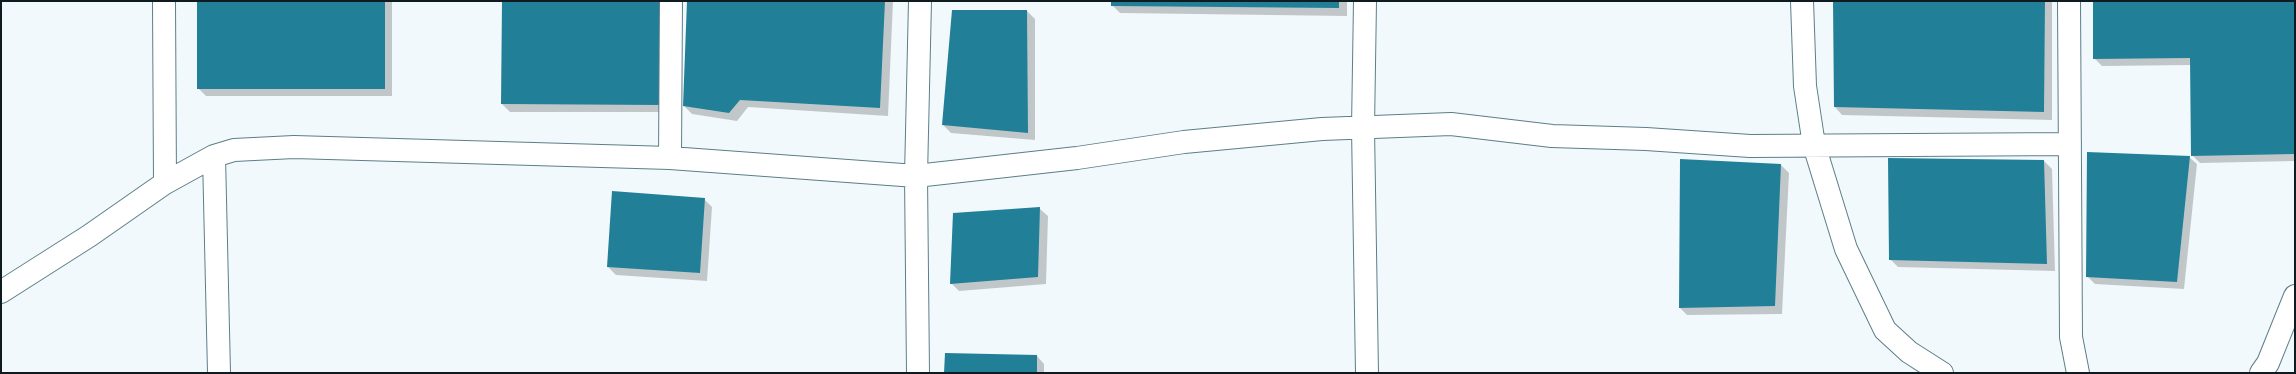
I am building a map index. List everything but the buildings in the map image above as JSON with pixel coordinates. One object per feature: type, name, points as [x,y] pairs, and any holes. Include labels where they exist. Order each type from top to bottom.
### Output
[{"type":"street","points":[[164,1],[165,183]]},
{"type":"street","points":[[670,158],[671,1]]},
{"type":"street","points":[[918,373],[916,176],[920,1]]},
{"type":"street","points":[[1365,1],[1363,128],[1366,373]]},
{"type":"street","points":[[1802,1],[1805,86],[1814,145],[1846,249],[1885,330],[1910,352],[1942,373]]},
{"type":"street","points":[[2069,1],[2071,337],[2078,373]]},
{"type":"street","points":[[1,292],[89,236],[165,183],[214,156],[234,150],[294,147],[670,158],[916,176],[1077,158],[1184,142],[1322,129],[1451,124],[1552,136],[1646,139],[1750,146],[2070,144]]},
{"type":"street","points":[[214,156],[219,373]]},
{"type":"street","points":[[2261,373],[2268,363],[2295,296]]}]
